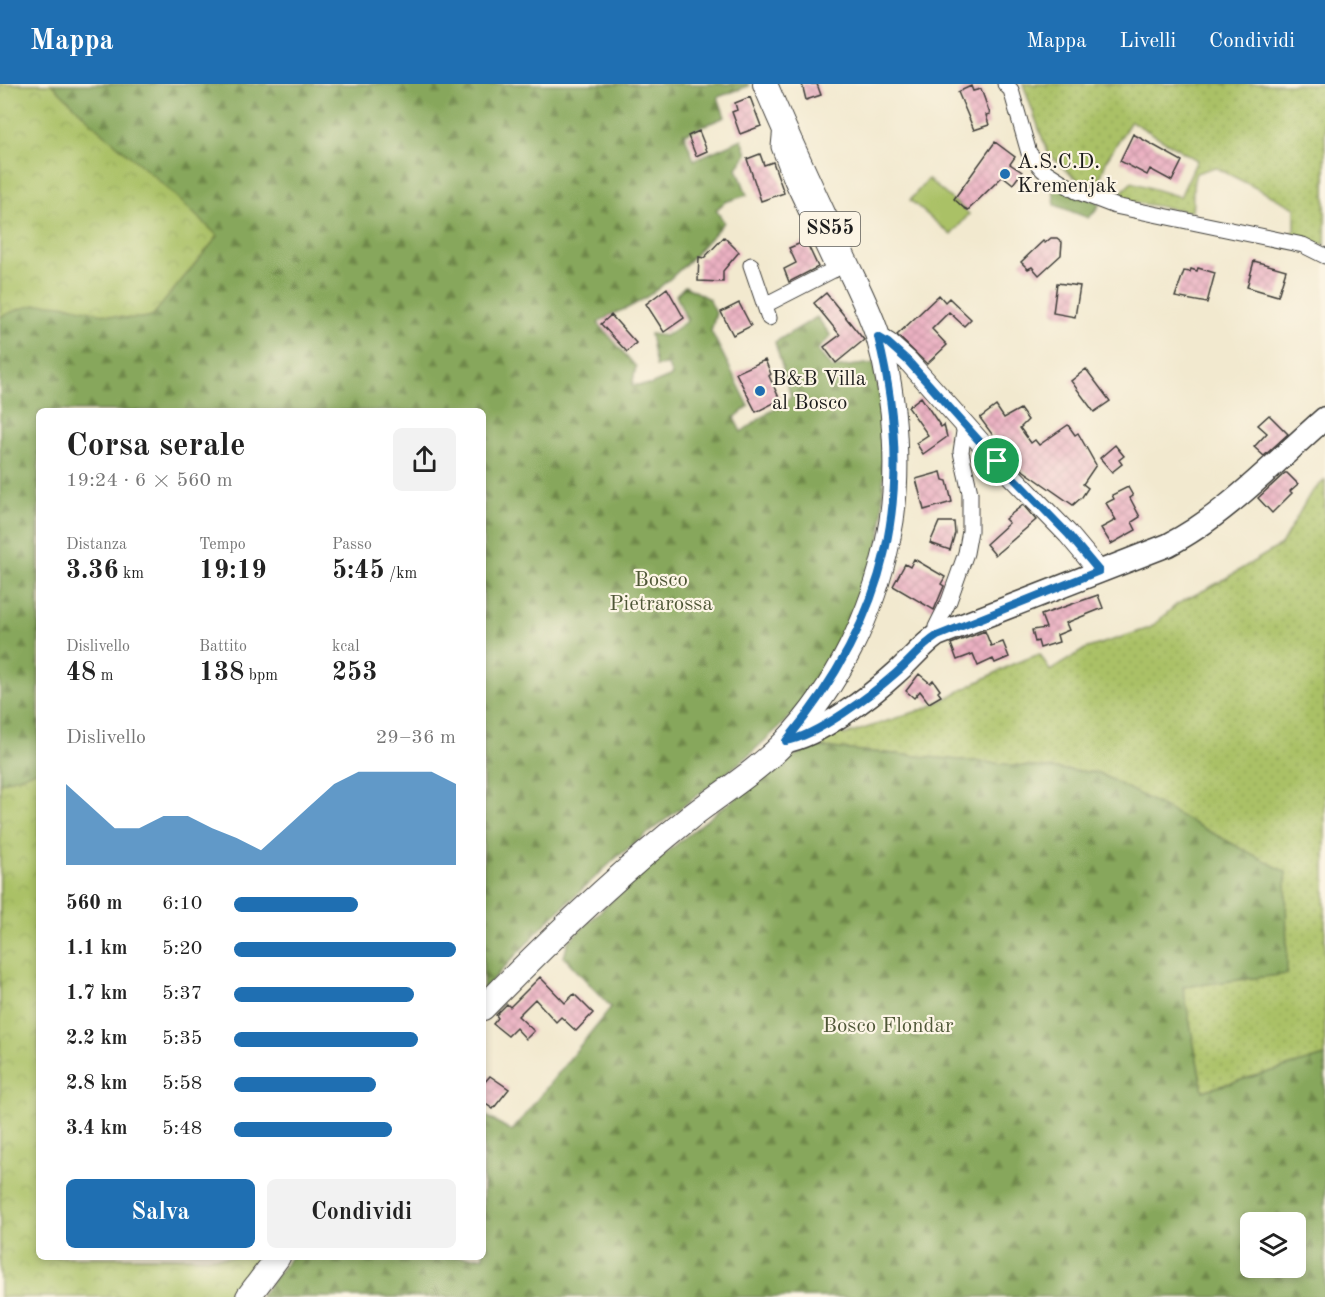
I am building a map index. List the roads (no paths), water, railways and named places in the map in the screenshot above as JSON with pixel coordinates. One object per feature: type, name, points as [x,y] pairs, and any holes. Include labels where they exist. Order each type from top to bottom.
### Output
[{"type":"main road","name":"SS55","points":[[486,1005],[599,895],[689,818],[756,768],[786,741],[822,695],[850,648],[872,597],[888,539],[895,472],[890,392],[878,337],[840,267],[765,84]]},
{"type":"main road","points":[[786,741],[803,737],[817,730],[866,697],[896,674],[926,643],[937,636],[1168,545],[1198,529],[1325,418]]},
{"type":"main road","points":[[248,1297],[276,1260]]},
{"type":"street","points":[[1005,84],[1011,90],[1029,153],[1043,170],[1076,191],[1115,206],[1303,245],[1325,256]]},
{"type":"street","points":[[751,265],[767,312],[840,267]]},
{"type":"street","points":[[878,337],[908,361],[997,461],[1068,534],[1099,571]]},
{"type":"street","points":[[937,636],[936,627],[949,601],[966,553],[970,531],[970,493],[961,452],[965,425]]},
{"type":"place","name":"A.S.C.D. Kremenjak","points":[[1005,174]]},
{"type":"place","name":"B&B Villa al Bosco","points":[[760,391]]},
{"type":"park label","name":"Bosco Pietrarossa","points":[[661,592]]},
{"type":"park label","name":"Bosco Flondar","points":[[888,1026]]}]
